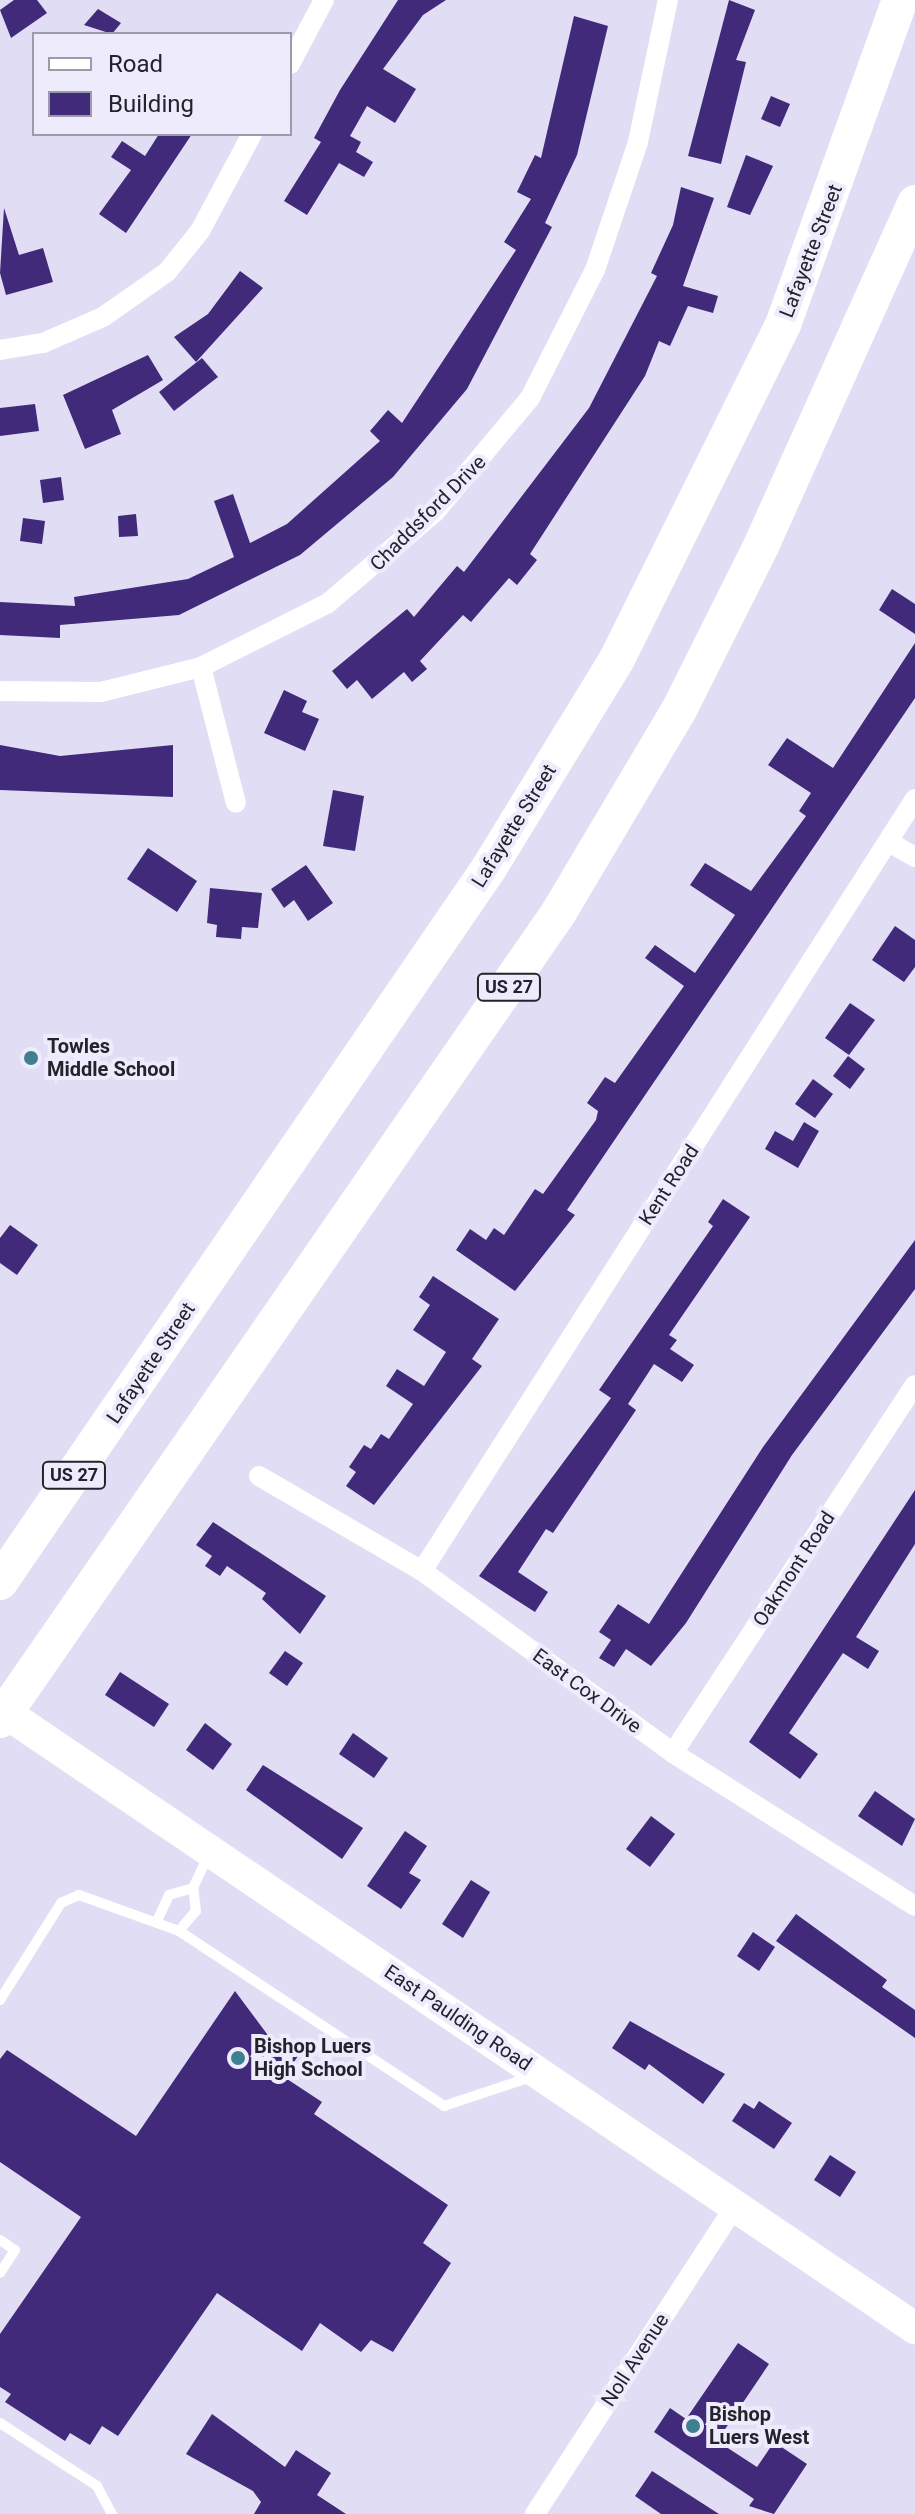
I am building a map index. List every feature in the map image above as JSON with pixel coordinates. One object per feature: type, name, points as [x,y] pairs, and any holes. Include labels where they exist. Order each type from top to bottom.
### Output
[{"type":"highway","name":"Lafayette Street","points":[[0,1582],[489,868],[617,659],[784,322],[900,0]]},
{"type":"highway","name":"US 27","points":[[2,1714],[559,912],[721,627],[915,203]]},
{"type":"main road","name":"East Paulding Road","points":[[2,1714],[915,2328]]},
{"type":"street","points":[[292,60],[324,0]]},
{"type":"street","name":"Chaddsford Drive","points":[[0,691],[101,692],[201,667],[284,629],[365,575],[463,483],[530,398],[595,270],[620,203],[668,0]]},
{"type":"street","points":[[0,350],[43,343],[103,317],[167,272],[200,231],[251,136]]},
{"type":"street","points":[[201,667],[236,803]]},
{"type":"street","name":"Kent Road","points":[[422,1571],[915,799]]},
{"type":"street","points":[[889,842],[915,857]]},
{"type":"street","name":"Oakmont Road","points":[[673,1753],[915,1385]]},
{"type":"street","name":"East Cox Drive","points":[[259,1476],[422,1571],[673,1753],[915,1906]]},
{"type":"street","name":"Noll Avenue","points":[[535,2514],[735,2206]]},
{"type":"lane","points":[[179,1931],[196,1911],[193,1888],[210,1851]]},
{"type":"lane","points":[[157,1921],[169,1895],[193,1888]]},
{"type":"lane","points":[[0,2000],[70,1897],[92,1897],[179,1931],[444,2106],[540,2074]]},
{"type":"lane","points":[[0,2240],[15,2250],[0,2273]]},
{"type":"lane","points":[[0,2423],[97,2486],[112,2514]]},
{"type":"building","points":[[14,0],[37,0],[47,13],[11,38],[0,10]]},
{"type":"building","points":[[398,0],[446,0],[423,15],[383,69],[416,89],[395,123],[367,106],[350,136],[361,142],[356,152],[373,162],[364,177],[339,163],[307,215],[284,201],[321,142],[314,138],[340,90]]},
{"type":"building","points":[[729,0],[755,10],[736,60],[746,62],[721,164],[688,156]]},
{"type":"building","points":[[98,9],[121,23],[114,32],[84,25]]},
{"type":"building","points":[[574,16],[608,26],[577,155],[545,223],[552,227],[467,389],[393,477],[300,555],[179,615],[60,625],[60,638],[0,635],[0,602],[75,606],[74,597],[188,579],[234,557],[214,501],[233,494],[250,543],[287,524],[380,441],[370,431],[388,410],[402,423],[516,250],[504,242],[531,199],[517,192],[535,155],[541,158]]},
{"type":"building","points":[[771,96],[790,104],[780,127],[761,119]]},
{"type":"building","points":[[158,136],[191,136],[126,233],[99,214],[131,170],[111,157],[122,141],[145,156]]},
{"type":"building","points":[[746,155],[773,166],[750,215],[727,207]]},
{"type":"building","points":[[681,187],[714,198],[683,286],[718,296],[713,313],[688,306],[670,346],[659,341],[645,376],[530,554],[537,560],[517,585],[509,578],[471,622],[463,615],[420,661],[427,669],[412,682],[404,672],[372,699],[357,680],[347,689],[332,671],[407,609],[414,617],[457,566],[464,572],[589,408],[657,276],[651,273],[673,225]]},
{"type":"building","points":[[4,208],[19,255],[43,248],[53,282],[6,295],[0,273]]},
{"type":"building","points":[[240,271],[263,288],[196,362],[174,337],[208,314]]},
{"type":"building","points":[[148,355],[163,380],[112,410],[121,434],[85,449],[63,395]]},
{"type":"building","points":[[202,358],[218,377],[174,411],[159,392]]},
{"type":"building","points":[[35,404],[39,431],[0,436],[0,408]]},
{"type":"building","points":[[61,477],[64,500],[43,503],[40,480]]},
{"type":"building","points":[[136,514],[138,536],[119,537],[118,516]]},
{"type":"building","points":[[23,518],[45,521],[42,544],[20,541]]},
{"type":"building","points":[[892,589],[915,604],[915,634],[879,610]]},
{"type":"building","points":[[915,643],[915,698],[567,1210],[575,1215],[515,1291],[456,1250],[470,1229],[486,1240],[494,1228],[504,1235],[535,1189],[543,1194],[596,1120],[598,1111],[587,1103],[605,1077],[615,1083],[684,986],[645,958],[655,945],[695,973],[735,915],[690,885],[705,863],[751,891],[806,816],[799,811],[811,793],[768,765],[787,738],[833,768]]},
{"type":"building","points":[[284,690],[307,701],[302,712],[319,719],[305,751],[264,733]]},
{"type":"building","points":[[0,745],[60,756],[173,745],[173,797],[0,790]]},
{"type":"building","points":[[333,790],[364,796],[355,851],[323,846]]},
{"type":"building","points":[[148,848],[197,881],[177,912],[127,879]]},
{"type":"building","points":[[306,865],[333,903],[308,921],[294,900],[284,908],[271,889]]},
{"type":"building","points":[[210,888],[262,893],[258,928],[242,927],[241,939],[216,937],[217,925],[207,923]]},
{"type":"building","points":[[895,926],[915,940],[915,967],[904,982],[872,960]]},
{"type":"building","points":[[850,1003],[875,1020],[849,1055],[825,1038]]},
{"type":"building","points":[[848,1056],[865,1069],[850,1089],[833,1076]]},
{"type":"building","points":[[813,1079],[833,1094],[815,1118],[795,1104]]},
{"type":"building","points":[[804,1122],[819,1131],[798,1168],[765,1149],[775,1131],[793,1141]]},
{"type":"building","points":[[723,1199],[750,1217],[669,1335],[677,1340],[670,1349],[694,1365],[682,1382],[654,1364],[628,1404],[636,1410],[553,1533],[546,1529],[518,1572],[548,1592],[535,1612],[479,1576],[611,1398],[599,1390],[713,1226],[708,1222]]},
{"type":"building","points":[[10,1225],[38,1245],[17,1275],[0,1263],[0,1238]]},
{"type":"building","points":[[915,1240],[915,1289],[792,1455],[686,1623],[651,1666],[626,1649],[614,1667],[599,1658],[611,1640],[599,1632],[618,1604],[649,1624],[763,1447]]},
{"type":"building","points":[[433,1276],[499,1319],[472,1359],[482,1366],[374,1505],[346,1486],[356,1472],[349,1467],[364,1445],[371,1449],[381,1434],[389,1439],[413,1404],[386,1386],[397,1369],[424,1386],[446,1352],[413,1330],[430,1305],[419,1297]]},
{"type":"building","points":[[915,1490],[915,1544],[856,1637],[879,1651],[868,1669],[843,1653],[789,1733],[818,1754],[800,1779],[749,1742]]},
{"type":"building","points":[[213,1522],[326,1596],[300,1634],[262,1599],[266,1593],[227,1566],[220,1576],[205,1566],[212,1556],[196,1545]]},
{"type":"building","points":[[285,1651],[303,1663],[287,1686],[269,1673]]},
{"type":"building","points":[[120,1672],[169,1704],[154,1727],[105,1695]]},
{"type":"building","points":[[205,1723],[232,1744],[213,1770],[186,1750]]},
{"type":"building","points":[[353,1733],[388,1758],[374,1778],[339,1754]]},
{"type":"building","points":[[263,1765],[363,1828],[342,1859],[246,1790]]},
{"type":"building","points":[[875,1791],[915,1819],[902,1846],[858,1816]]},
{"type":"building","points":[[651,1816],[675,1834],[650,1867],[626,1849]]},
{"type":"building","points":[[405,1831],[427,1846],[409,1873],[421,1880],[401,1909],[367,1886]]},
{"type":"building","points":[[471,1880],[490,1892],[463,1938],[442,1924]]},
{"type":"building","points":[[796,1914],[887,1980],[882,1987],[915,2010],[915,2038],[776,1941]]},
{"type":"building","points":[[753,1932],[775,1947],[759,1971],[737,1956]]},
{"type":"building","points":[[235,1991],[270,2038],[298,2056],[284,2077],[322,2102],[314,2114],[448,2205],[423,2243],[451,2263],[393,2352],[371,2340],[361,2352],[320,2323],[302,2351],[217,2293],[118,2436],[102,2426],[90,2445],[70,2433],[65,2441],[5,2402],[11,2394],[0,2387],[0,2334],[81,2217],[0,2162],[0,2059],[7,2050],[136,2136]]},
{"type":"building","points":[[630,2021],[725,2074],[703,2104],[649,2064],[645,2070],[612,2048]]},
{"type":"building","points":[[759,2101],[792,2123],[774,2149],[732,2121],[744,2103],[754,2109]]},
{"type":"building","points":[[830,2155],[856,2172],[840,2197],[814,2180]]},
{"type":"building","name":"Bishop Luers West","points":[[738,2343],[769,2364],[717,2441],[757,2467],[774,2442],[807,2464],[774,2514],[749,2506],[754,2499],[654,2432],[670,2408],[686,2419]]},
{"type":"building","points":[[212,2414],[285,2467],[296,2450],[331,2473],[317,2495],[346,2514],[254,2514],[261,2502],[253,2491],[186,2454]]},
{"type":"building","points":[[652,2471],[719,2514],[661,2514],[635,2496]]},
{"type":"place","name":"Towles Middle School","points":[[31,1058]]},
{"type":"place","name":"Bishop Luers High School","points":[[238,2058]]},
{"type":"place","name":"Bishop Luers West","points":[[693,2426]]}]
